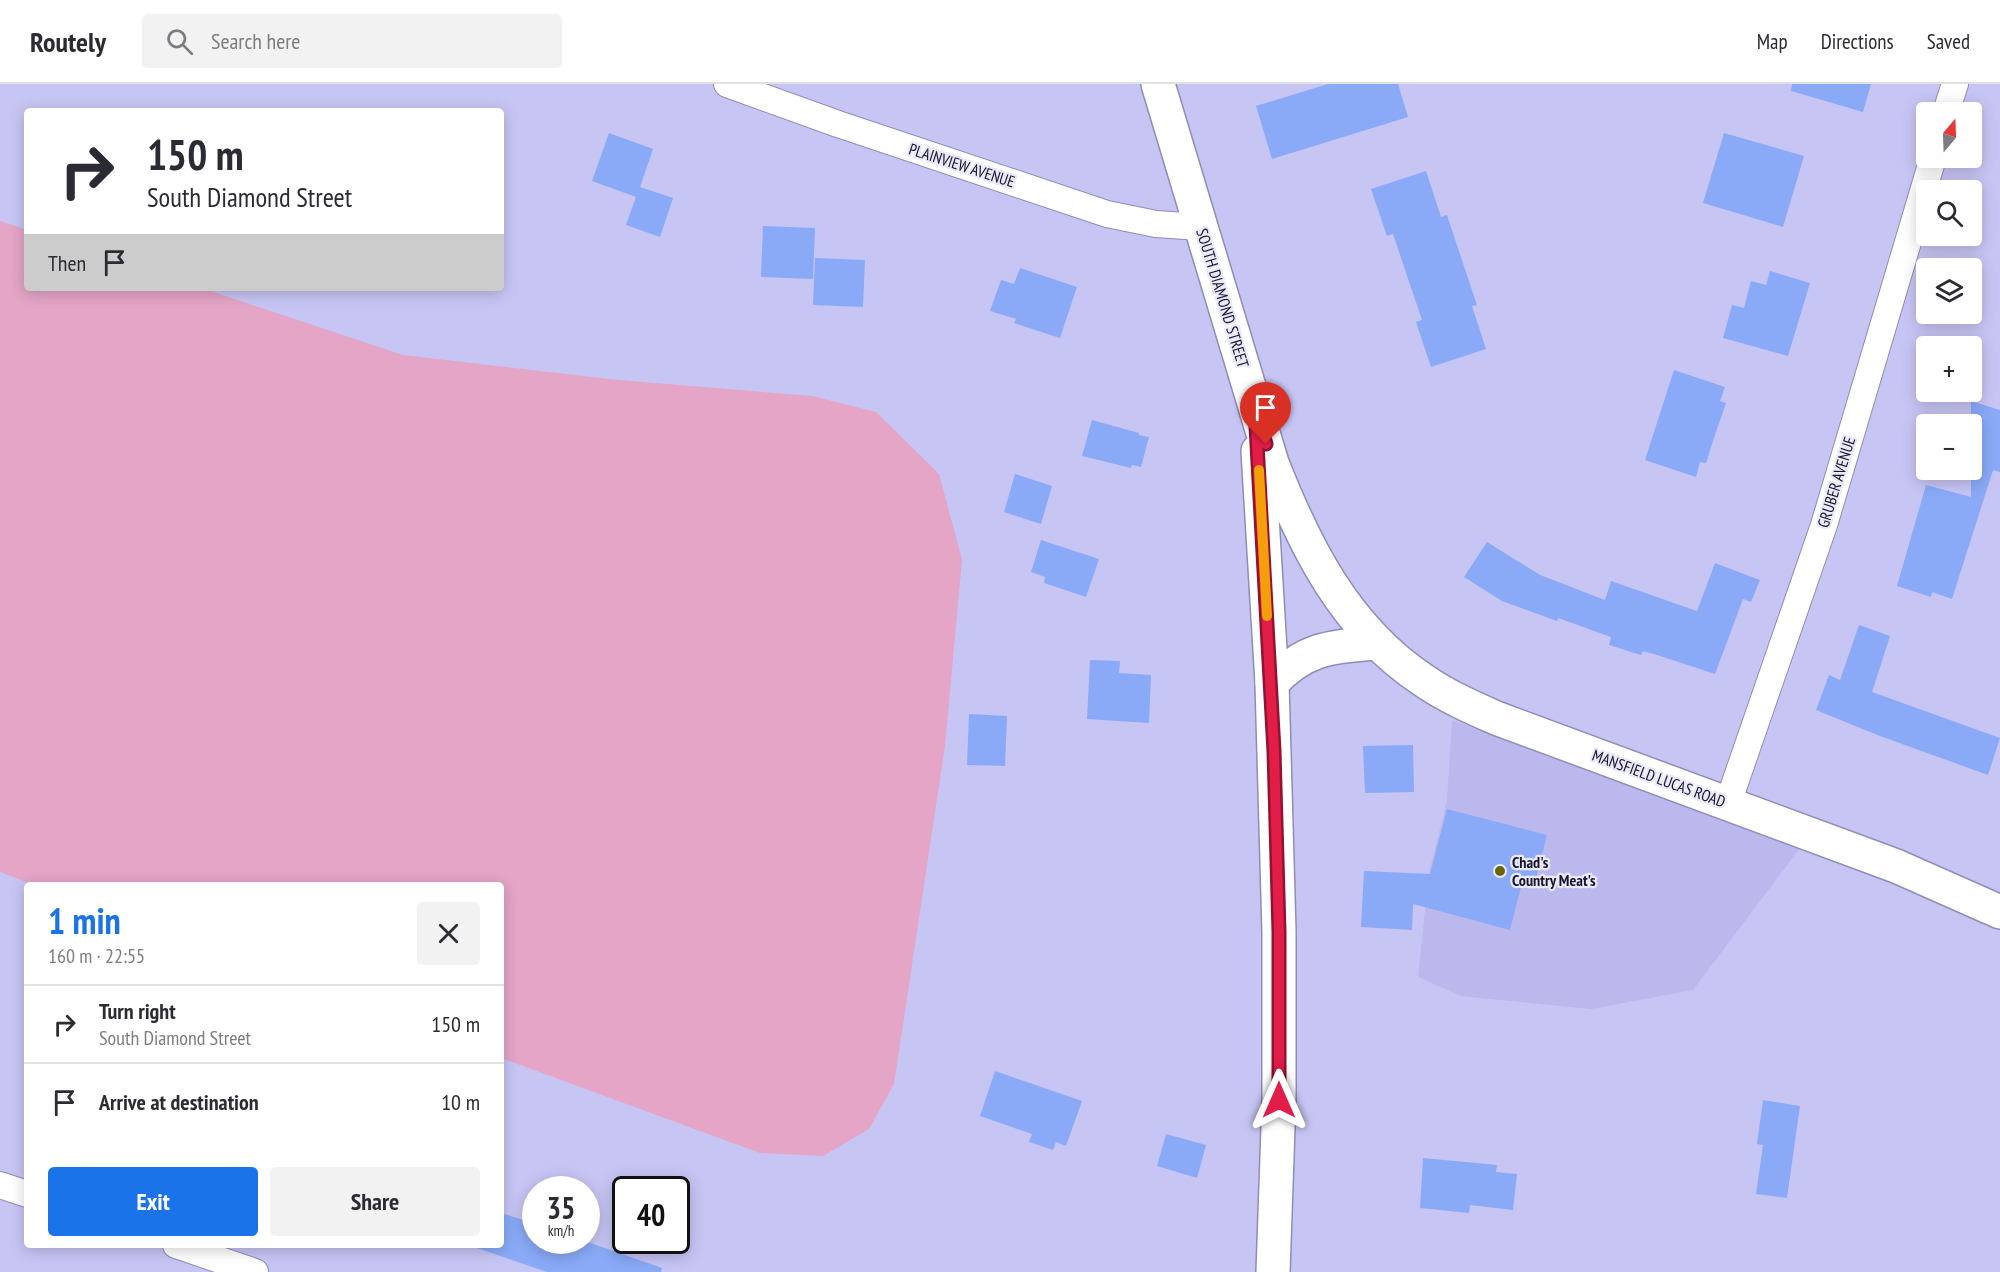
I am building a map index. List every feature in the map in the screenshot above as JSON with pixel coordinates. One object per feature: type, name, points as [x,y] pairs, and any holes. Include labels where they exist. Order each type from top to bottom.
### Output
[{"type":"street","name":"PLAINVIEW AVENUE","points":[[727,84],[838,124],[1107,214],[1156,224],[1201,226]]},
{"type":"street","name":"SOUTH DIAMOND STREET","points":[[1158,84],[1272,463],[1291,510],[1322,572],[1344,604]]},
{"type":"street","points":[[1949,102],[1955,84]]},
{"type":"street","name":"GRUBER AVENUE","points":[[1728,803],[1824,525],[1930,168]]},
{"type":"street","points":[[1255,408],[1272,683],[1279,932],[1279,1100],[1273,1272]]},
{"type":"street","name":"MANSFIELD LUCAS ROAD","points":[[1344,604],[1378,643],[1423,680],[1456,700],[1546,738],[1896,866],[2000,912]]},
{"type":"street","points":[[1272,683],[1286,668],[1310,652],[1378,643]]},
{"type":"street","points":[[0,1185],[24,1193]]},
{"type":"street","points":[[185,1248],[255,1272]]},
{"type":"shaded area","points":[[0,221],[24,229],[24,291],[210,291],[403,355],[618,380],[812,396],[876,412],[939,474],[962,560],[945,746],[894,1084],[869,1129],[823,1156],[760,1153],[504,1059],[504,882],[26,882],[0,872]]},
{"type":"shaded area","points":[[1452,720],[1800,848],[1693,990],[1591,1009],[1461,996],[1418,977],[1429,873],[1447,801]]},
{"type":"building","points":[[1328,84],[1398,84],[1408,117],[1272,159],[1256,106]]},
{"type":"building","points":[[1792,84],[1871,84],[1863,112],[1791,91]]},
{"type":"building","points":[[609,133],[653,149],[640,187],[673,198],[660,237],[626,225],[636,197],[592,181]]},
{"type":"building","points":[[1724,133],[1804,156],[1783,227],[1703,203]]},
{"type":"building","points":[[1426,171],[1441,217],[1447,215],[1477,305],[1472,306],[1486,349],[1431,367],[1416,322],[1422,320],[1393,234],[1387,236],[1371,189]]},
{"type":"building","points":[[763,226],[815,228],[813,279],[761,277]]},
{"type":"building","points":[[815,258],[865,260],[863,307],[813,305]]},
{"type":"building","points":[[1020,268],[1077,287],[1060,338],[1014,323],[1016,319],[990,311],[1001,280],[1014,284]]},
{"type":"building","points":[[1770,271],[1810,283],[1788,356],[1723,338],[1732,305],[1744,308],[1751,281],[1766,285]]},
{"type":"building","points":[[1674,370],[1725,387],[1720,401],[1726,403],[1706,463],[1700,462],[1696,477],[1645,460]]},
{"type":"building","points":[[1971,402],[2000,410],[2000,472],[1993,470],[1952,599],[1932,592],[1931,597],[1897,586],[1926,485],[1971,497],[1971,480],[1982,480],[1982,414],[1971,414]]},
{"type":"building","points":[[1092,420],[1149,437],[1141,467],[1132,465],[1131,468],[1082,456]]},
{"type":"building","points":[[1015,474],[1052,486],[1041,524],[1004,512]]},
{"type":"building","points":[[1041,540],[1099,559],[1086,597],[1044,583],[1045,577],[1031,572]]},
{"type":"building","points":[[1487,542],[1540,575],[1605,600],[1611,581],[1697,611],[1715,563],[1760,580],[1751,602],[1743,599],[1715,674],[1654,654],[1643,651],[1641,655],[1609,645],[1611,637],[1502,601],[1464,577]]},
{"type":"building","points":[[1859,625],[1890,636],[1872,692],[2000,738],[1988,775],[1816,710],[1829,675],[1840,680]]},
{"type":"building","points":[[1090,660],[1120,661],[1119,673],[1151,675],[1149,723],[1087,719]]},
{"type":"building","points":[[969,714],[1007,716],[1005,766],[967,765]]},
{"type":"building","points":[[1413,745],[1414,792],[1365,793],[1363,746]]},
{"type":"building","name":"Chad's Country Meat's","points":[[1447,809],[1547,835],[1535,882],[1523,879],[1510,930],[1413,904],[1412,930],[1361,927],[1364,871],[1430,874]]},
{"type":"building","points":[[995,1071],[1082,1101],[1066,1146],[1056,1142],[1053,1150],[1029,1142],[1032,1134],[980,1116]]},
{"type":"building","points":[[1763,1100],[1800,1106],[1787,1198],[1756,1194],[1763,1145],[1757,1144]]},
{"type":"building","points":[[1166,1134],[1206,1145],[1197,1178],[1157,1166]]},
{"type":"building","points":[[1423,1158],[1497,1165],[1496,1172],[1517,1174],[1513,1210],[1470,1205],[1469,1213],[1420,1208]]},
{"type":"building","points":[[504,1214],[522,1220],[522,1254],[600,1254],[600,1246],[612,1250],[612,1254],[622,1254],[662,1268],[661,1272],[547,1272],[477,1248],[504,1248]]},
{"type":"slow traffic","points":[[1259,470],[1267,616]]},
{"type":"place","name":"Chad's Country Meat's","points":[[1500,871]]},
{"type":"route","points":[[1266,444],[1255,408],[1272,683],[1279,932],[1279,1100]]}]
